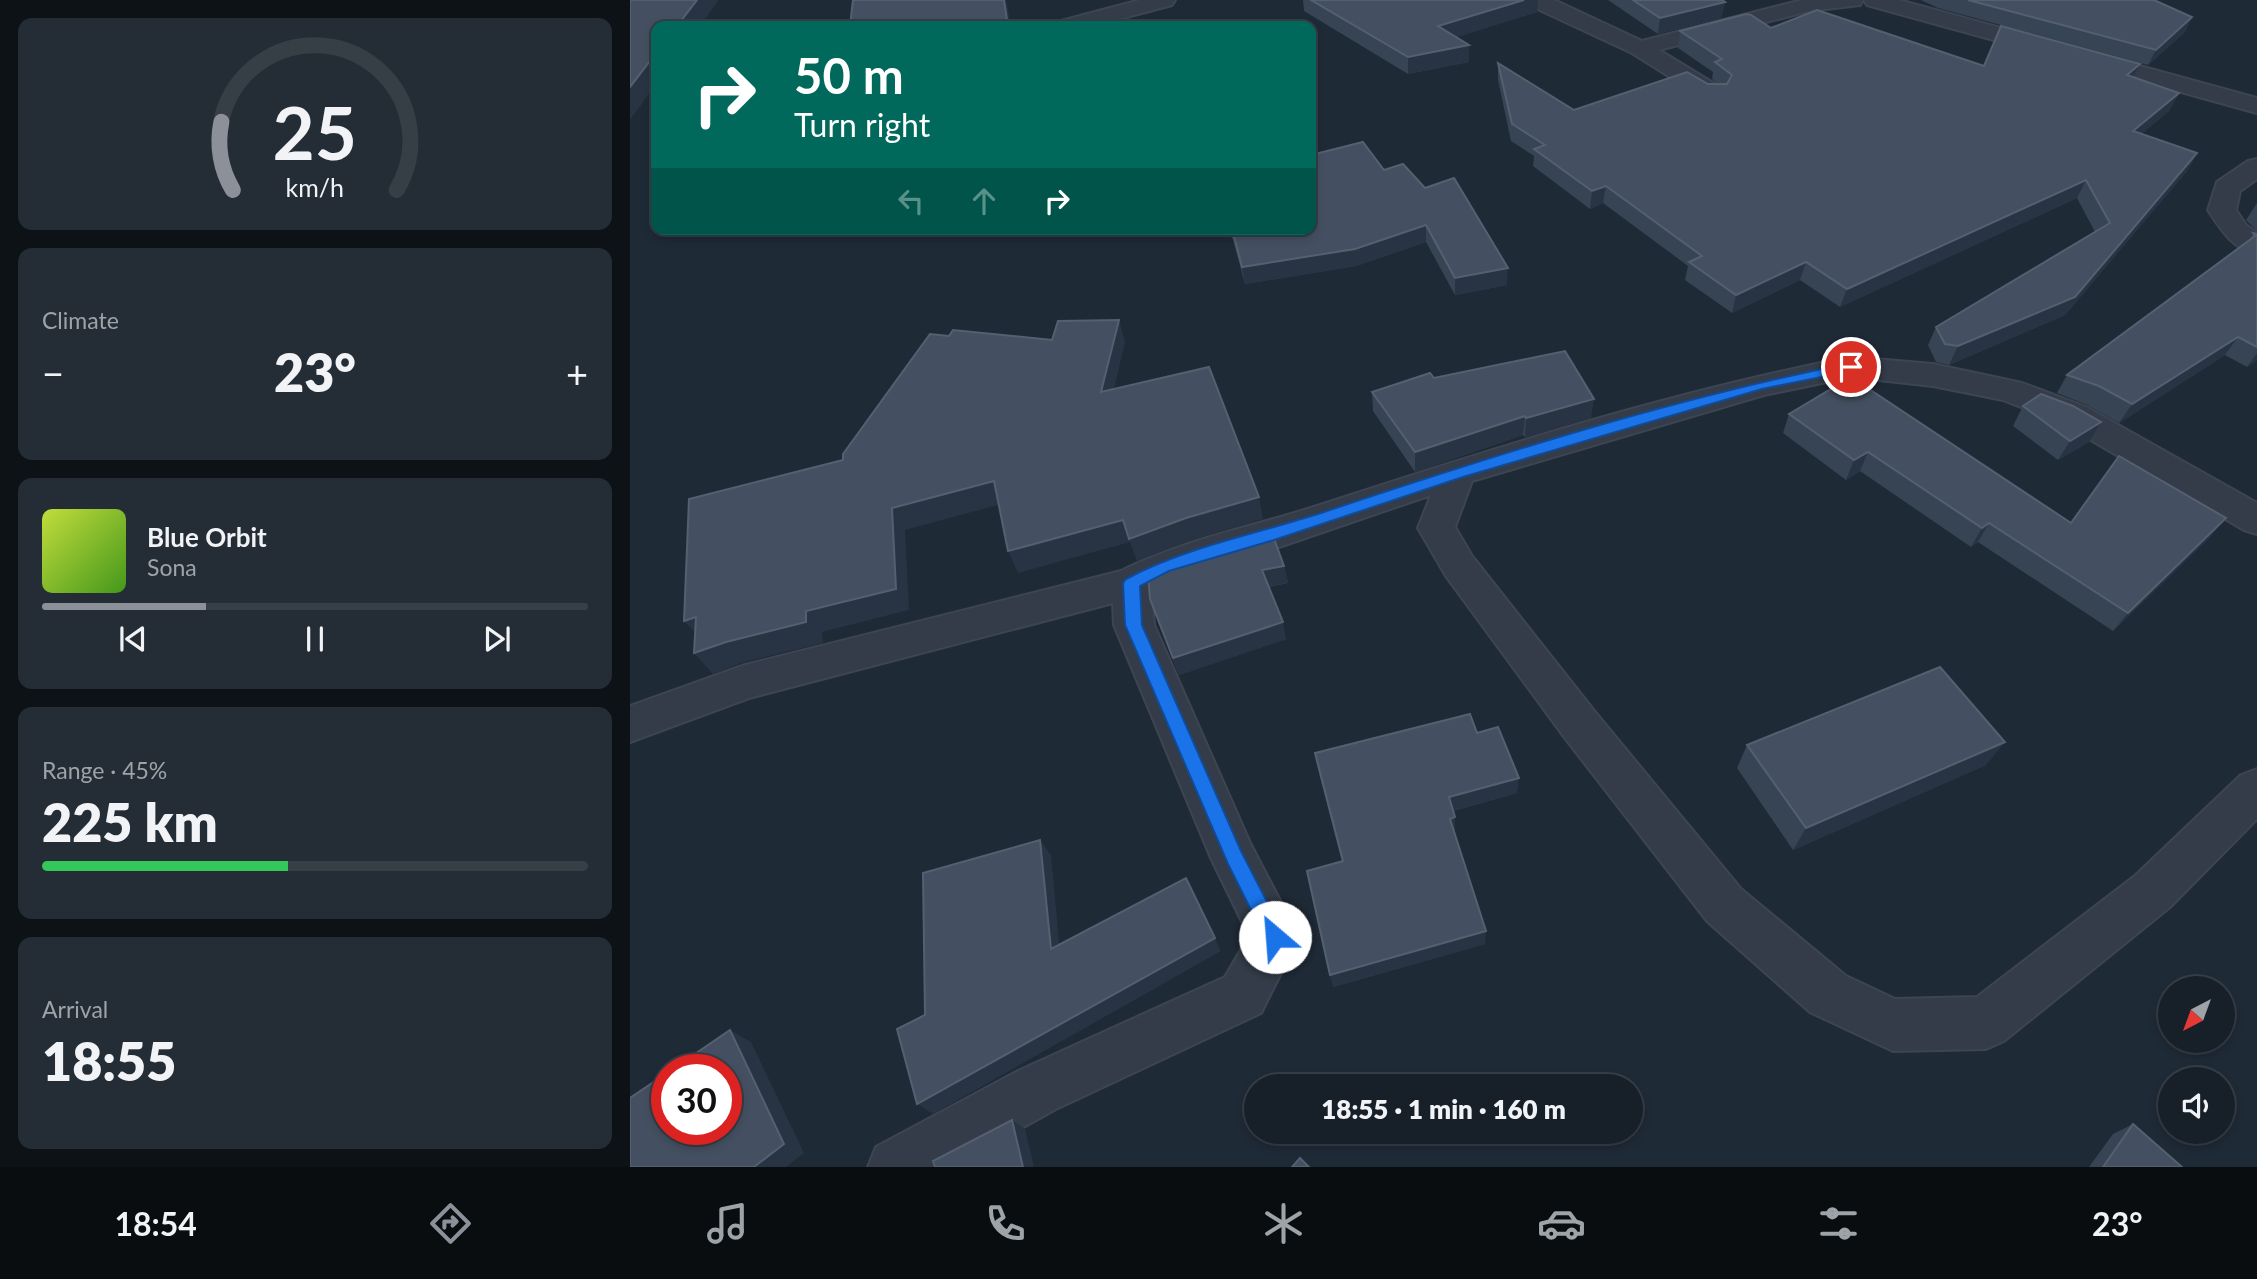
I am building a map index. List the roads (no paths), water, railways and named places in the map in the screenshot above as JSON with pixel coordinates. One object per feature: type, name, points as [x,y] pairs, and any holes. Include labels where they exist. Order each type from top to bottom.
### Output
[{"type":"street","points":[[1087,21],[1164,0]]},
{"type":"street","points":[[1537,0],[1640,48],[1714,93]]},
{"type":"street","points":[[1640,48],[1808,5],[1852,0]]},
{"type":"street","points":[[1875,0],[2257,106]]},
{"type":"street","points":[[2257,167],[2227,188],[2222,210],[2236,231],[2257,246]]},
{"type":"street","points":[[630,724],[745,682],[1131,583],[1164,566],[1269,536],[1458,473],[1761,385],[1851,367],[1933,374],[2010,391],[2074,415],[2257,520]]},
{"type":"street","points":[[1458,473],[1436,528],[1459,566],[1589,736],[1724,905],[1828,994],[1893,1025],[1986,1023],[2153,891],[2257,789]]},
{"type":"street","points":[[896,1167],[1037,1090],[1243,995],[1275,937],[1234,858],[1133,625],[1131,583]]}]
